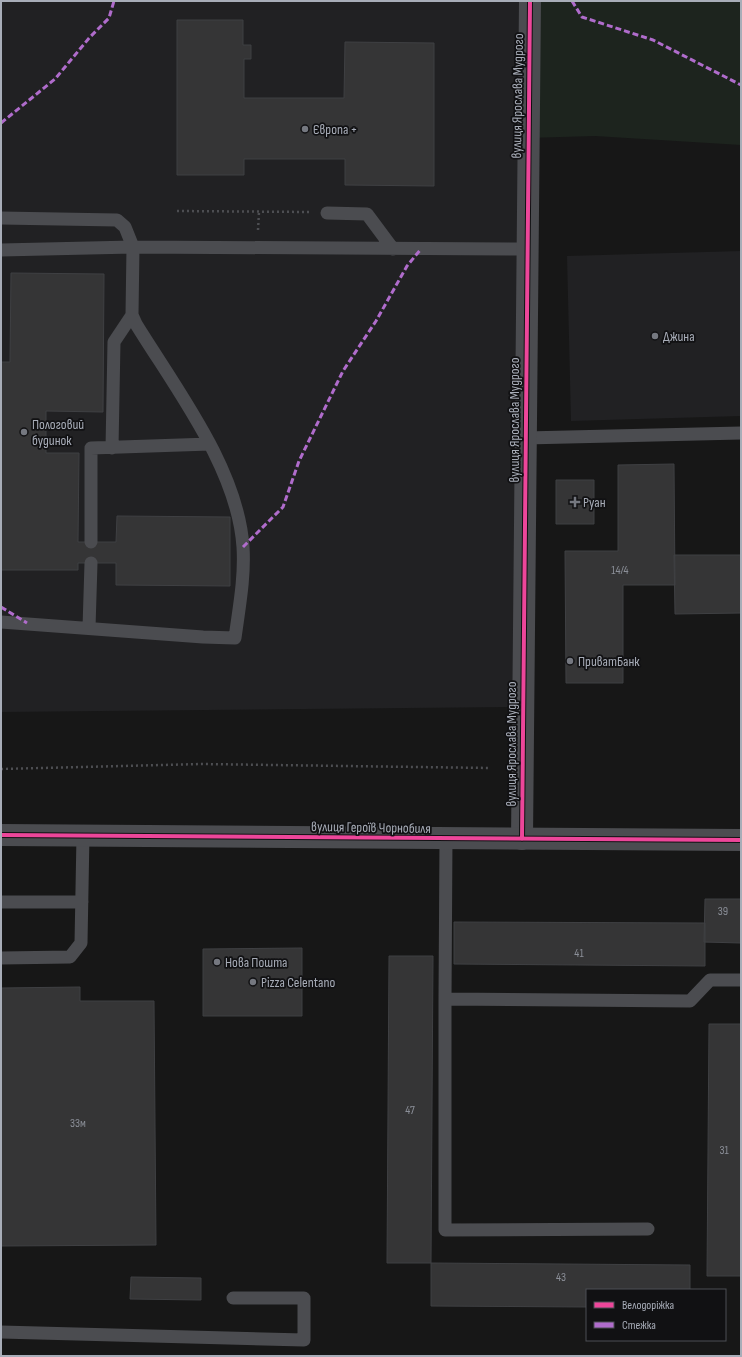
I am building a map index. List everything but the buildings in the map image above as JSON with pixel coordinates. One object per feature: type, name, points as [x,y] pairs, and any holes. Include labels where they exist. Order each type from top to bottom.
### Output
[{"type":"street","name":"вулиця Ярослава Мудрого","points":[[522,839],[526,249],[530,1]]},
{"type":"street","name":"вулиця Героїв Чорнобиля","points":[[1,835],[741,840]]},
{"type":"lane","points":[[327,213],[368,214],[393,249]]},
{"type":"lane","points":[[1,218],[117,220],[125,227],[132,248],[132,315],[210,444],[236,503],[243,547],[242,581],[234,638],[1,622]]},
{"type":"lane","points":[[1,250],[132,248],[526,249]]},
{"type":"lane","points":[[112,448],[114,342],[132,315]]},
{"type":"lane","points":[[525,438],[741,433]]},
{"type":"lane","points":[[91,542],[91,448],[210,444]]},
{"type":"lane","points":[[89,628],[91,563]]},
{"type":"lane","points":[[1,958],[70,957],[81,943],[83,835]]},
{"type":"lane","points":[[446,838],[445,1230],[648,1229]]},
{"type":"lane","points":[[1,902],[82,902]]},
{"type":"lane","points":[[445,1000],[690,1001],[710,980],[741,980]]},
{"type":"lane","points":[[1,1332],[304,1340],[304,1298],[232,1298]]},
{"type":"path","points":[[177,211],[327,213]]},
{"type":"path","points":[[1,768],[201,764],[490,768]]},
{"type":"shaded area","points":[[1,1],[529,1],[523,707],[1,712]]},
{"type":"shaded area","points":[[529,1],[741,1],[741,145],[595,136],[527,138]]},
{"type":"shaded area","name":"Джина","points":[[741,251],[741,416],[571,421],[567,256]]},
{"type":"marked path","points":[[1,123],[55,79],[90,37],[109,18],[114,1]]},
{"type":"marked path","points":[[572,1],[582,17],[653,40],[741,85]]},
{"type":"marked path","points":[[243,547],[283,507],[299,461],[343,371],[376,321],[407,266],[421,249]]},
{"type":"marked path","points":[[1,607],[27,623]]},
{"type":"cycle path","points":[[522,839],[530,1]]},
{"type":"cycle path","points":[[1,835],[741,840]]},
{"type":"place","name":"Європа +","points":[[305,129]]},
{"type":"place","name":"Джина","points":[[655,336]]},
{"type":"place","name":"Пологовий будинок","points":[[24,432]]},
{"type":"place","name":"Руан","points":[[575,502]]},
{"type":"place","name":"ПриватБанк","points":[[570,661]]},
{"type":"place","name":"Нова Пошта","points":[[217,962]]},
{"type":"place","name":"Pizza Celentano","points":[[253,982]]}]
